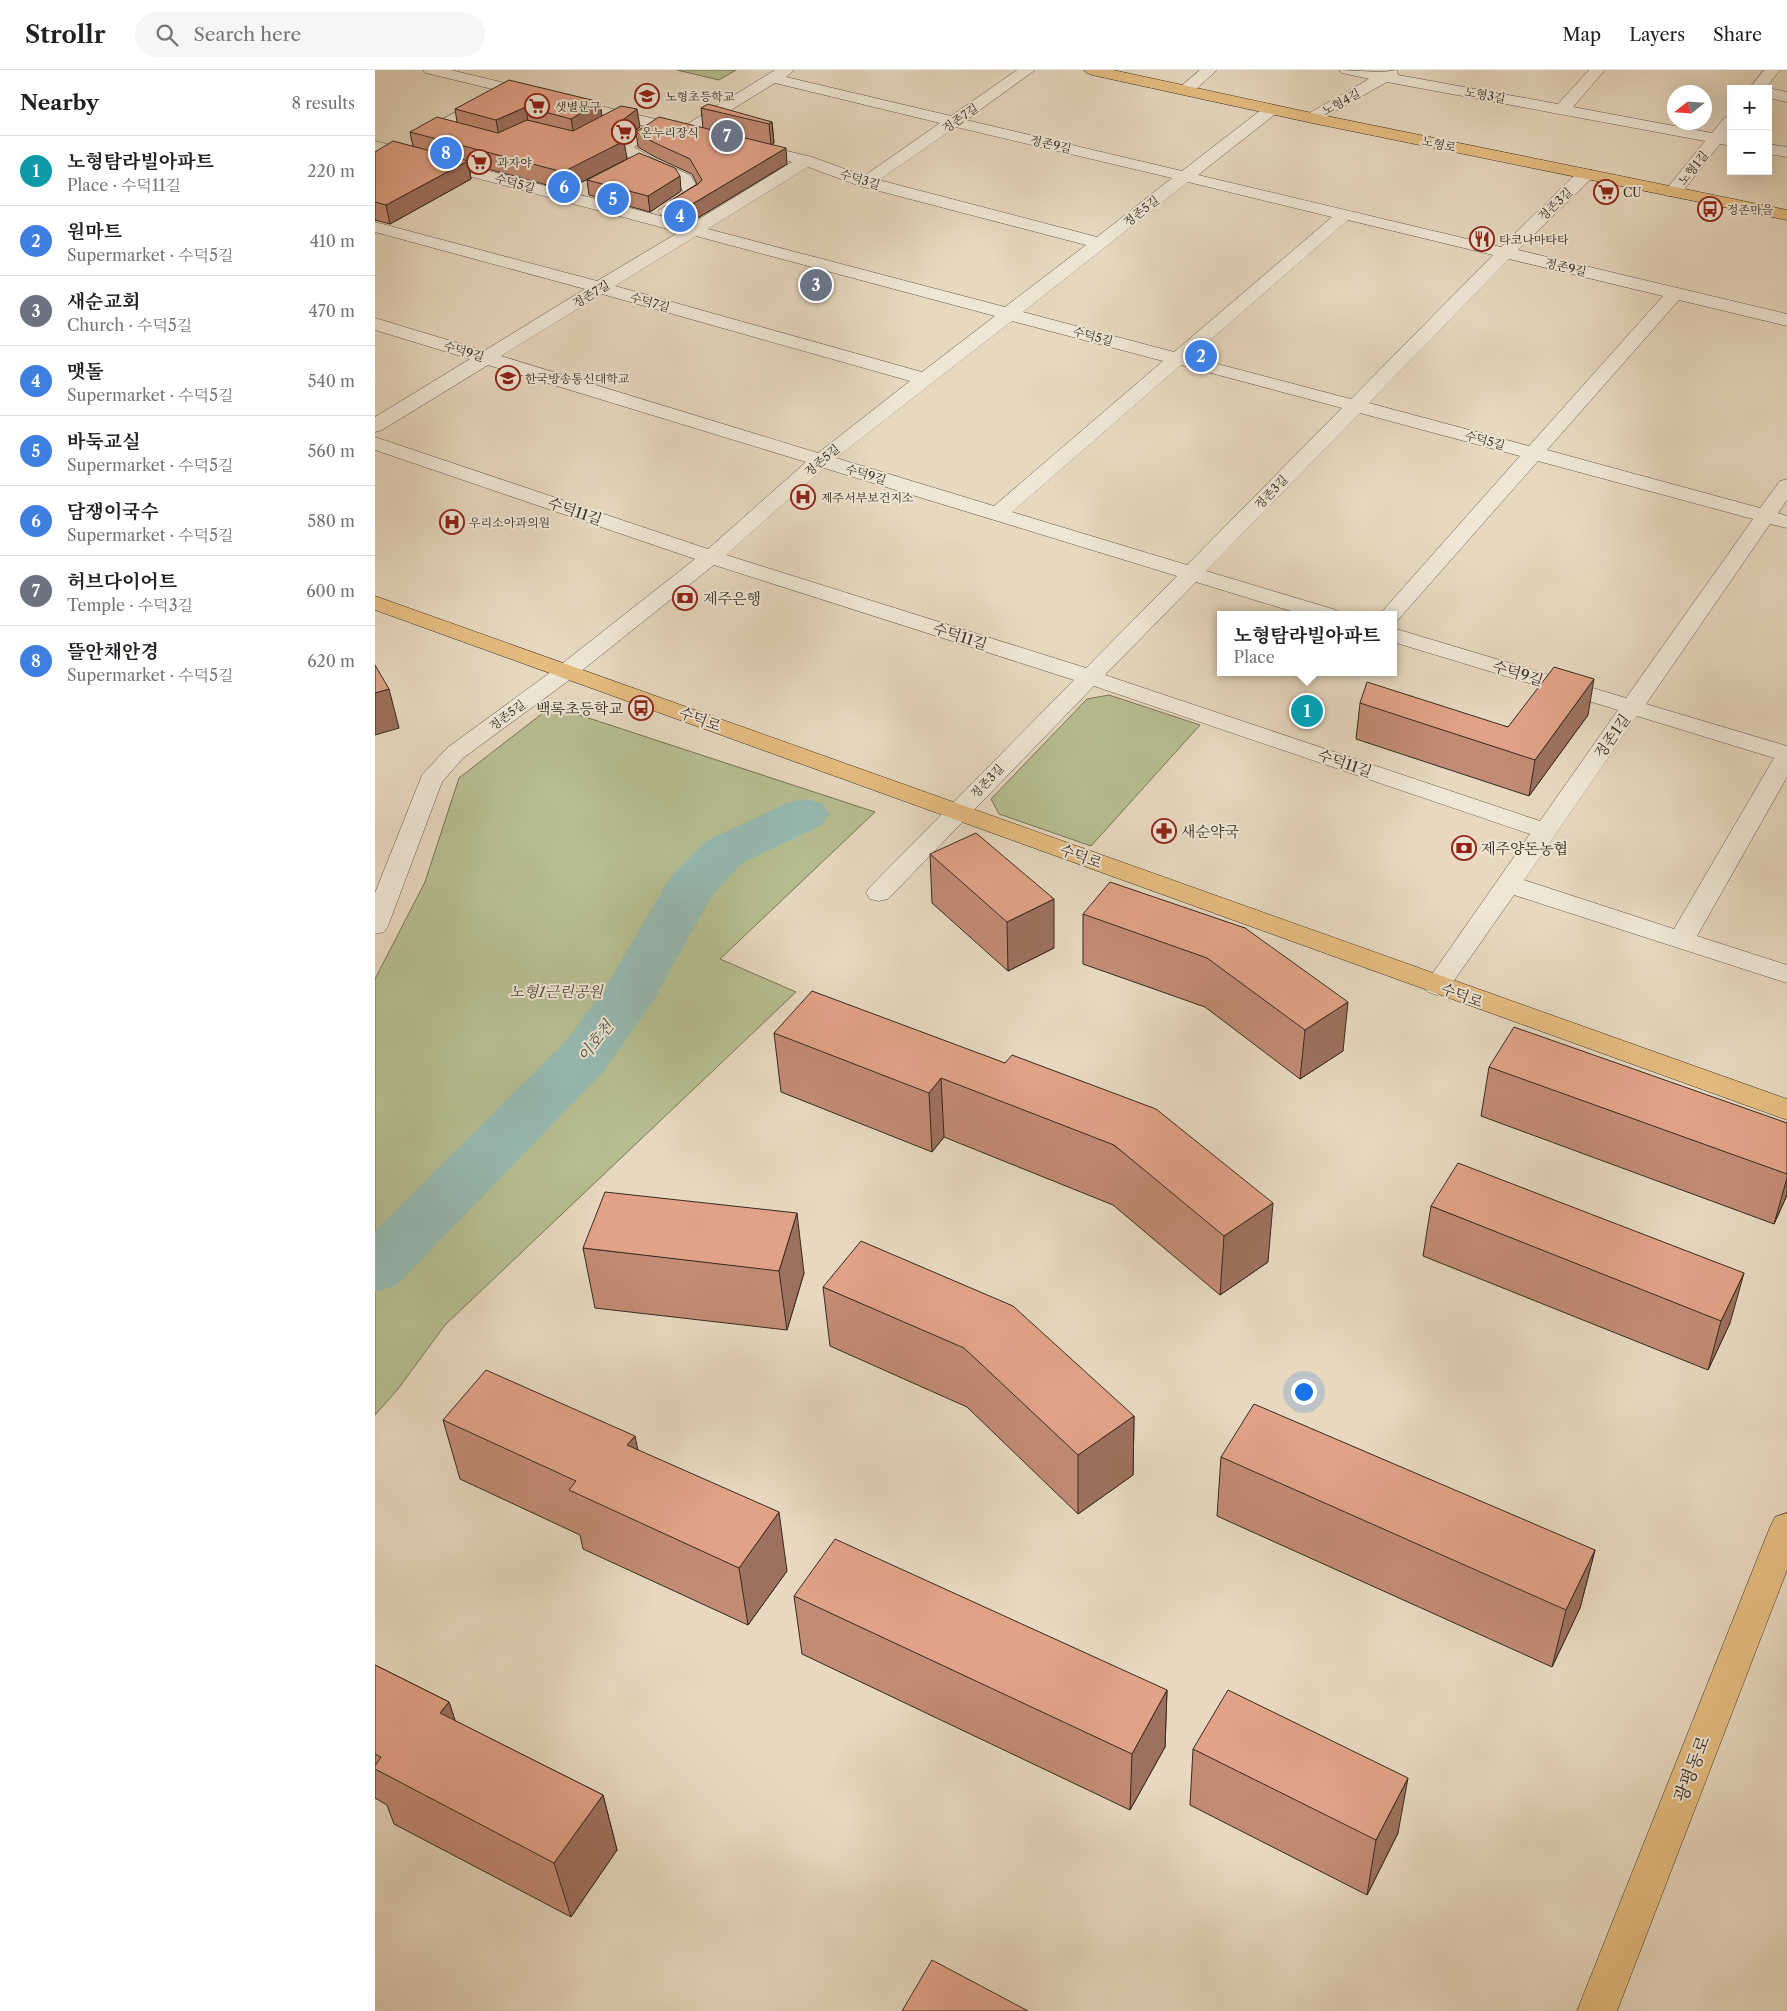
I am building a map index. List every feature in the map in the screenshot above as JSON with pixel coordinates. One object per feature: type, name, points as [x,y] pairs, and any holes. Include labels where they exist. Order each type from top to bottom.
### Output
[{"type":"main road","name":"노형로","points":[[1092,70],[1312,118],[1787,215]]},
{"type":"main road","name":"수덕로","points":[[375,603],[957,811],[1437,986],[1787,1110]]},
{"type":"main road","name":"광평동로","points":[[1597,2011],[1787,1527]]},
{"type":"street","points":[[432,70],[704,136]]},
{"type":"street","name":"정존7길","points":[[866,182],[1027,70]]},
{"type":"street","points":[[1186,90],[1209,70]]},
{"type":"street","name":"노형3길","points":[[1347,70],[1390,73],[1723,140]]},
{"type":"street","points":[[1563,109],[1597,70]]},
{"type":"street","points":[[1760,85],[1772,70]]},
{"type":"street","name":"노형4길","points":[[1312,118],[1390,73]]},
{"type":"street","name":"정존9길","points":[[779,74],[955,121],[1787,320]]},
{"type":"street","points":[[685,131],[779,74]]},
{"type":"street","points":[[375,161],[508,89]]},
{"type":"street","points":[[1772,94],[1787,96]]},
{"type":"street","name":"정존5길","points":[[375,926],[431,780],[455,753],[567,671],[711,557],[821,460],[1272,109]]},
{"type":"street","points":[[599,129],[621,116]]},
{"type":"street","points":[[653,220],[693,194],[684,179],[642,159],[623,147],[657,125]]},
{"type":"street","points":[[439,127],[456,132]]},
{"type":"street","name":"노형1길","points":[[1673,192],[1723,140]]},
{"type":"street","name":"수덕3길","points":[[733,143],[806,161],[866,182],[1100,242]]},
{"type":"street","name":"수덕5길","points":[[375,146],[1776,519]]},
{"type":"street","points":[[1772,150],[1787,152]]},
{"type":"street","points":[[625,168],[642,159]]},
{"type":"street","name":"정존7길","points":[[375,426],[806,161]]},
{"type":"street","name":"정존3길","points":[[879,893],[1505,252],[1586,174]]},
{"type":"street","points":[[569,197],[593,184]]},
{"type":"street","points":[[997,514],[1345,214]]},
{"type":"street","name":"수덕7길","points":[[375,227],[925,379]]},
{"type":"street","points":[[1393,611],[1675,293]]},
{"type":"street","name":"수덕9길","points":[[375,324],[1315,611]]},
{"type":"street","name":"수덕11길","points":[[375,443],[711,557],[1089,677],[1545,831]]},
{"type":"street","name":"정존1길","points":[[1437,986],[1631,707],[1776,519],[1787,485]]},
{"type":"street","name":"수덕9길","points":[[1397,636],[1787,755],[1681,940]]},
{"type":"street","points":[[1508,884],[1787,974]]},
{"type":"green space","points":[[677,70],[736,70],[719,80]]},
{"type":"green space","points":[[1109,695],[1200,725],[1091,846],[999,814],[991,799],[1087,699]]},
{"type":"green space","name":"노형1근린공원","points":[[552,706],[875,812],[720,959],[796,992],[445,1325],[398,1389],[375,1415],[375,979],[425,882],[459,778]]},
{"type":"building","points":[[509,80],[600,102],[571,119],[526,107],[496,120],[455,109]]},
{"type":"building","points":[[708,104],[772,122],[769,124],[701,108]]},
{"type":"building","points":[[621,106],[637,109],[611,129],[624,141],[563,172],[410,132],[437,117],[498,133],[527,120],[573,131]]},
{"type":"building","points":[[659,117],[786,148],[689,206],[670,201],[702,180],[690,159],[636,132]]},
{"type":"building","points":[[393,141],[468,161],[386,205],[375,202],[375,152]]},
{"type":"building","points":[[639,153],[675,168],[680,176],[648,196],[587,180]]},
{"type":"building","points":[[375,665],[389,689],[375,693]]},
{"type":"building","points":[[1554,667],[1594,679],[1535,760],[1360,703],[1367,682],[1508,727]]},
{"type":"building","points":[[976,833],[1054,899],[1007,922],[930,854]]},
{"type":"building","points":[[1110,882],[1245,928],[1348,1002],[1305,1030],[1207,958],[1083,914]]},
{"type":"building","points":[[812,991],[1005,1063],[1012,1055],[1156,1109],[1273,1203],[1224,1236],[1114,1145],[941,1078],[929,1093],[774,1033]]},
{"type":"building","points":[[1514,1027],[1787,1123],[1787,1174],[1489,1067]]},
{"type":"building","points":[[1458,1163],[1744,1273],[1721,1321],[1431,1206]]},
{"type":"building","points":[[605,1192],[797,1213],[779,1271],[583,1248]]},
{"type":"building","points":[[861,1241],[1013,1306],[1134,1416],[1078,1455],[964,1348],[823,1287]]},
{"type":"building","points":[[486,1370],[635,1436],[627,1445],[779,1512],[739,1568],[569,1490],[576,1481],[443,1420]]},
{"type":"building","points":[[1254,1404],[1595,1550],[1566,1610],[1221,1457]]},
{"type":"building","points":[[835,1539],[1167,1690],[1132,1754],[794,1596]]},
{"type":"building","points":[[375,1665],[449,1702],[440,1713],[603,1795],[554,1863],[375,1769],[381,1757],[375,1754]]},
{"type":"building","points":[[1228,1690],[1408,1778],[1376,1840],[1193,1749]]},
{"type":"building","points":[[932,1960],[1028,2011],[902,2011]]},
{"type":"waterway","name":"이호천","points":[[375,1269],[584,1057],[627,998],[690,888],[724,852],[804,814]]},
{"type":"place","name":"노형초등학교","points":[[647,96]]},
{"type":"place","name":"샛별문구","points":[[537,106]]},
{"type":"place","name":"온누리장식","points":[[624,132]]},
{"type":"place","name":"허브다이어트","points":[[727,136]]},
{"type":"place","name":"뜰안채안경","points":[[446,153]]},
{"type":"place","name":"과자야","points":[[479,162]]},
{"type":"place","name":"담쟁이국수","points":[[564,187]]},
{"type":"place","name":"CU","points":[[1606,192]]},
{"type":"place","name":"바둑교실","points":[[613,199]]},
{"type":"place","name":"정존마을","points":[[1710,209]]},
{"type":"place","name":"맷돌","points":[[680,216]]},
{"type":"place","name":"타코나마타타","points":[[1482,239]]},
{"type":"place","name":"새순교회","points":[[816,285]]},
{"type":"place","name":"원마트","points":[[1201,356]]},
{"type":"place","name":"한국방송통신대학교","points":[[508,378]]},
{"type":"place","name":"제주서부보건지소","points":[[803,497]]},
{"type":"place","name":"우리소아과의원","points":[[452,522]]},
{"type":"place","name":"제주은행","points":[[685,598]]},
{"type":"place","name":"백록초등학교","points":[[641,708]]},
{"type":"place","name":"노형탐라빌아파트","points":[[1307,711]]},
{"type":"place","name":"새순약국","points":[[1164,831]]},
{"type":"place","name":"제주양돈농협","points":[[1464,848]]}]
